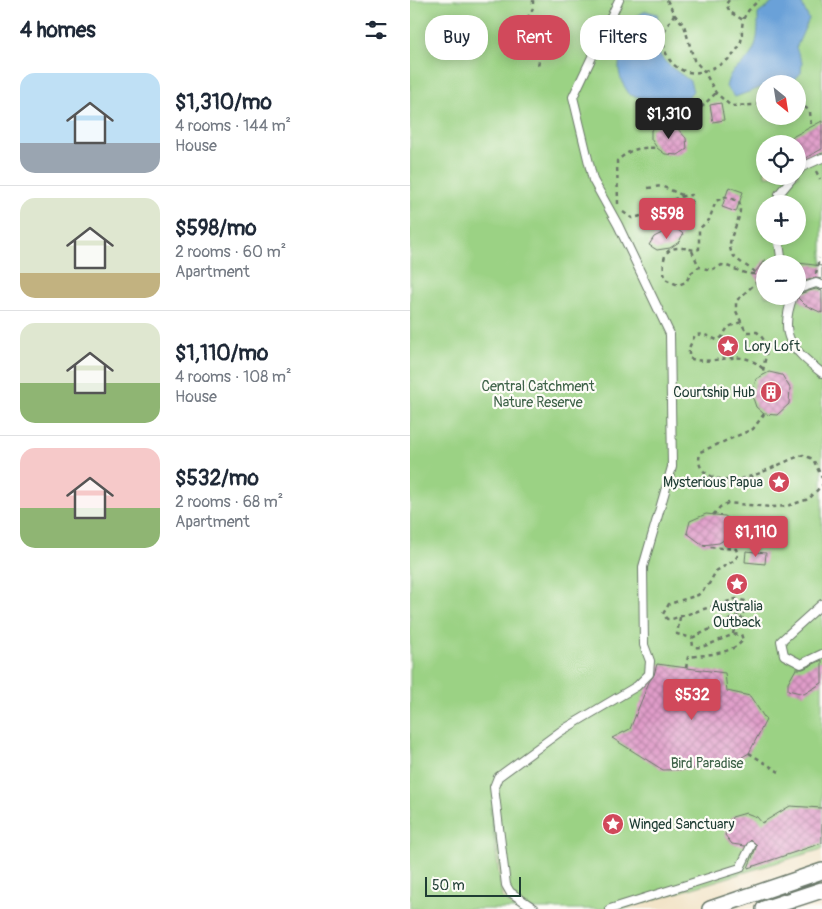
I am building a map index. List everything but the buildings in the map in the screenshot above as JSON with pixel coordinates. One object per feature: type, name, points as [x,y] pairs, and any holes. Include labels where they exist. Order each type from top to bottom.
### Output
[{"type":"street","points":[[710,909],[822,871]]},
{"type":"street","points":[[764,909],[822,890]]},
{"type":"lane","points":[[535,909],[510,892],[506,885],[494,787],[498,777],[561,731],[638,686],[649,674],[650,661],[644,645],[643,567],[672,467],[670,334],[618,225],[593,180],[573,97],[619,0]]},
{"type":"lane","points":[[806,166],[822,158]]},
{"type":"lane","points":[[779,195],[786,185]]},
{"type":"lane","points":[[806,287],[819,284]]},
{"type":"lane","points":[[790,305],[785,318],[789,339],[804,359],[822,373]]},
{"type":"lane","points":[[822,604],[781,641],[784,656],[801,664],[822,654]]},
{"type":"lane","points":[[610,909],[740,868],[752,846]]},
{"type":"path","points":[[533,0],[533,8],[530,15],[531,37],[539,59],[538,69]]},
{"type":"path","points":[[668,0],[674,14],[684,24],[694,60],[704,71],[716,93],[731,106],[756,103]]},
{"type":"path","points":[[728,0],[726,4],[730,12],[743,20]]},
{"type":"path","points":[[674,14],[665,31],[664,49],[672,64],[689,74],[704,71],[731,59],[740,44],[743,20],[748,11],[759,0]]},
{"type":"path","points":[[676,127],[686,122],[716,93]]},
{"type":"path","points":[[806,108],[810,111],[811,126]]},
{"type":"path","points":[[657,148],[638,147],[625,153],[617,162],[618,210],[632,218],[645,216],[682,195]]},
{"type":"path","points":[[648,188],[661,186],[682,195],[692,195],[692,202],[682,218],[661,232]]},
{"type":"path","points":[[692,251],[700,267],[711,270],[722,265],[733,267],[742,274],[754,273],[733,255],[729,243],[742,212],[740,201],[725,197],[716,201],[709,220],[699,229],[699,249],[692,251],[683,248],[670,249],[661,265],[665,278],[678,285],[686,282],[691,273],[700,267]]},
{"type":"path","points":[[819,258],[819,284]]},
{"type":"path","points":[[756,283],[736,301],[736,311],[746,332],[757,332],[765,340],[767,354],[763,375]]},
{"type":"path","points":[[741,322],[728,327],[722,337],[717,340],[702,334],[695,336],[688,348],[689,358],[697,361],[745,357],[763,369]]},
{"type":"path","points":[[764,414],[753,429],[700,452],[698,462],[702,471],[713,477],[735,480],[756,474],[787,459],[803,455],[813,459],[822,478]]},
{"type":"path","points":[[713,515],[728,503],[770,507],[787,506],[809,499],[822,485]]},
{"type":"path","points":[[680,617],[677,634],[692,638],[744,613],[750,606],[745,601],[736,599],[680,617],[668,619],[663,614],[669,604],[698,595],[709,584],[716,571],[735,560],[738,555],[736,549],[703,545]]},
{"type":"path","points":[[733,634],[734,628],[743,618],[744,613]]},
{"type":"path","points":[[686,668],[688,657],[718,653],[740,644],[744,640],[741,634],[733,634],[700,648],[694,647],[692,638]]},
{"type":"path","points":[[749,753],[779,772]]},
{"type":"green space","points":[[410,0],[822,0],[822,849],[623,909],[527,909],[505,894],[490,807],[502,897],[516,909],[410,909]]},
{"type":"water","points":[[776,0],[800,0],[809,19],[796,48],[802,62],[801,73],[799,75],[756,75],[756,89],[735,97],[726,87],[730,75],[745,62],[755,47],[758,14]]},
{"type":"water","points":[[646,11],[657,15],[638,15]]},
{"type":"water","points":[[620,60],[664,60],[690,81],[693,91],[687,98],[674,105],[630,95],[622,81]]},
{"type":"place","name":"Lory Loft","points":[[728,346]]},
{"type":"place","name":"Courtship Hub","points":[[771,392]]},
{"type":"place","name":"Mysterious Papua","points":[[779,482]]},
{"type":"place","name":"Australia Outback","points":[[737,584]]},
{"type":"place","name":"Winged Sanctuary","points":[[613,824]]},
{"type":"park label","name":"Central Catchment Nature Reserve","points":[[538,394]]},
{"type":"park label","name":"Bird Paradise","points":[[707,763]]}]
